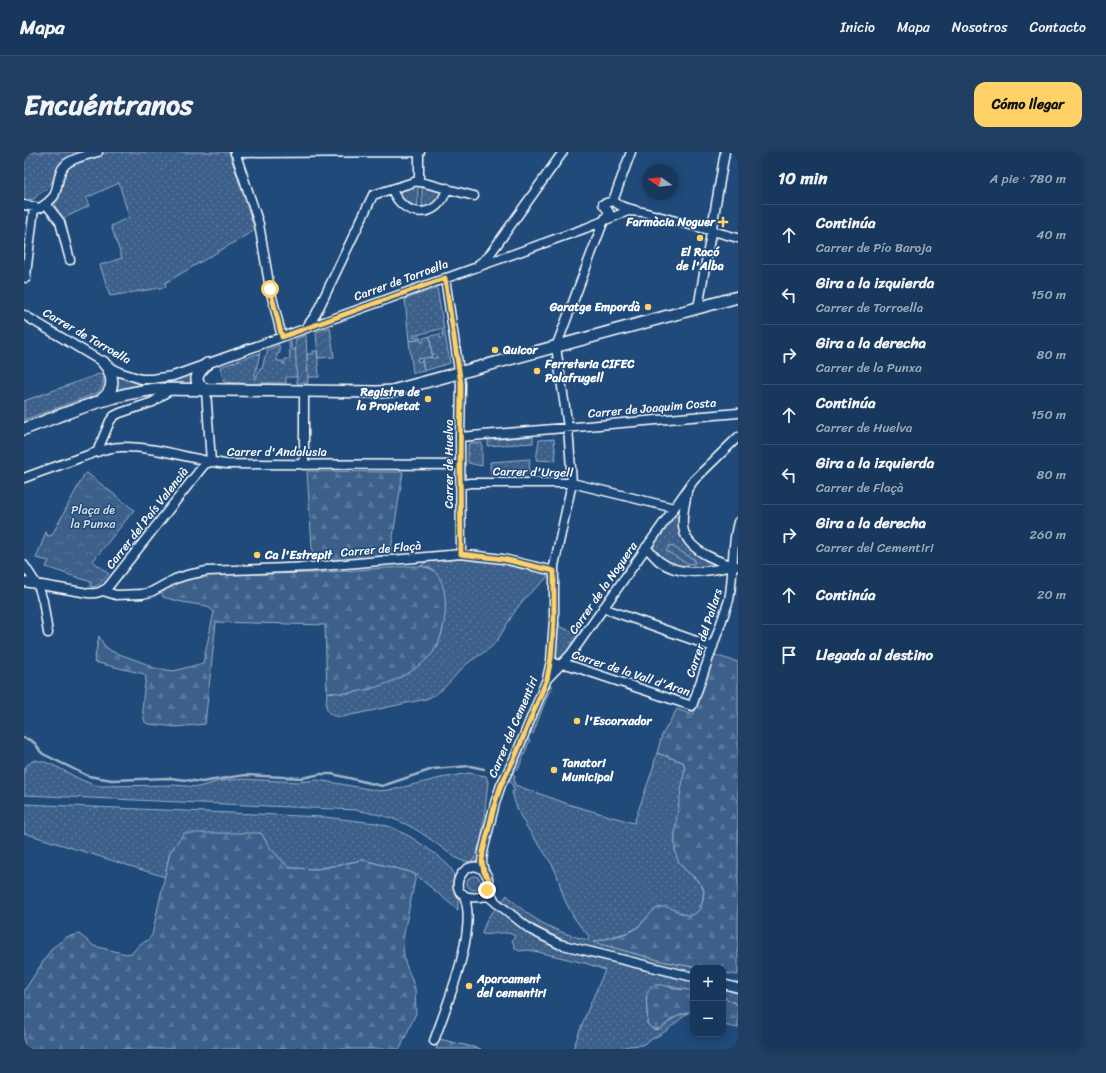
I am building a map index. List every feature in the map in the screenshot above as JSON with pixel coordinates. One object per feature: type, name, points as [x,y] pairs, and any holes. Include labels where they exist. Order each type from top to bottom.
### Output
[{"type":"street","points":[[24,205],[40,208],[46,204],[54,196],[60,174],[67,164],[74,160],[98,152]]},
{"type":"street","points":[[282,337],[270,289],[260,224],[235,153],[419,152],[419,182]]},
{"type":"street","points":[[468,270],[480,264],[488,257],[563,152]]},
{"type":"street","points":[[556,347],[604,220],[609,212],[603,204],[613,201],[631,152]]},
{"type":"street","points":[[698,308],[725,152]]},
{"type":"street","points":[[306,329],[316,314],[373,195],[419,182],[474,196]]},
{"type":"street","points":[[392,189],[398,202],[405,207],[422,212],[440,205],[447,188]]},
{"type":"street","name":"Carrer de Torroella","points":[[613,201],[621,206],[738,238]]},
{"type":"street","points":[[46,204],[60,222],[70,260]]},
{"type":"street","points":[[26,278],[34,208]]},
{"type":"street","name":"Carrer de Torroella","points":[[24,315],[118,372],[131,376],[152,379],[173,376],[586,228],[628,211],[644,212]]},
{"type":"street","name":"Carrer de Huelva","points":[[445,278],[461,384],[461,554]]},
{"type":"street","points":[[24,429],[126,393],[157,389],[392,391],[738,297]]},
{"type":"street","name":"Carrer del Cementiri","points":[[484,872],[482,862],[483,852],[501,785],[515,757],[547,679],[551,661],[554,620],[554,571],[572,483],[568,427],[556,347]]},
{"type":"street","points":[[97,402],[106,397],[112,386],[111,373],[103,362]]},
{"type":"street","points":[[206,390],[197,384],[197,379],[198,373],[207,364]]},
{"type":"street","points":[[97,452],[110,421],[114,416],[154,402],[171,389]]},
{"type":"street","points":[[206,390],[211,462]]},
{"type":"street","points":[[304,391],[304,464]]},
{"type":"street","name":"Carrer de Joaquim Costa","points":[[460,437],[738,413]]},
{"type":"street","name":"Carrer de la Noguera","points":[[547,679],[563,664],[701,471],[738,437]]},
{"type":"street","name":"Carrer d'Andalusia","points":[[24,478],[97,452],[110,448],[121,447],[174,453],[211,462],[227,464],[460,465]]},
{"type":"street","name":"Carrer del País Valencià","points":[[103,591],[204,464],[211,462]]},
{"type":"street","name":"Carrer d'Urgell","points":[[460,485],[470,483],[572,483],[676,512],[683,520]]},
{"type":"street","points":[[688,490],[683,520],[687,541],[691,546],[711,558],[736,566]]},
{"type":"street","name":"Carrer del Pallars","points":[[692,706],[729,600],[736,566],[736,533],[738,522]]},
{"type":"street","points":[[646,547],[659,561],[682,571],[700,572],[736,566]]},
{"type":"street","name":"Carrer de Flaçà","points":[[24,582],[96,594],[103,591],[116,595],[142,594],[151,592],[175,579],[207,571],[311,567],[461,554],[503,559],[554,571]]},
{"type":"street","points":[[24,565],[39,588],[43,601],[48,633]]},
{"type":"street","points":[[604,608],[713,647]]},
{"type":"street","name":"Carrer de la Vall d'Aran","points":[[551,661],[692,706]]},
{"type":"street","name":"Carrer del Cementiri","points":[[474,867],[483,852]]},
{"type":"street","points":[[434,1041],[461,963],[468,914],[467,904],[458,884],[460,876],[468,868],[479,868],[489,879],[492,896],[496,903]]},
{"type":"street","points":[[468,914],[477,897],[487,890],[489,885]]},
{"type":"street","points":[[463,894],[467,897],[488,896],[531,930],[559,944],[690,976]]},
{"type":"street","points":[[726,985],[738,988]]},
{"type":"green space","points":[[24,152],[87,152],[59,167],[52,182],[46,190],[34,199],[24,200]]},
{"type":"green space","points":[[108,152],[229,152],[255,230],[165,283],[166,287],[110,296],[100,265],[122,258],[111,226],[129,217],[119,183],[86,198],[89,206],[62,219],[55,206],[56,188],[63,168]]},
{"type":"green space","points":[[416,185],[418,186],[418,204],[416,207],[405,203],[397,192]]},
{"type":"green space","points":[[422,186],[440,190],[441,192],[438,199],[427,207],[422,206]]},
{"type":"green space","points":[[437,288],[450,363],[424,371],[422,358],[437,358],[435,354],[432,354],[430,336],[440,334],[440,339],[443,338],[442,330],[440,329],[413,336],[414,338],[418,337],[419,340],[409,341],[405,299]]},
{"type":"green space","points":[[330,327],[334,357],[318,358],[316,332]]},
{"type":"green space","points":[[306,335],[308,383],[297,383],[295,340]]},
{"type":"green space","points":[[430,336],[432,357],[417,359],[418,362],[422,361],[424,371],[413,373],[409,341],[419,340],[418,337],[420,337],[421,342],[423,342],[423,338]]},
{"type":"green space","points":[[291,341],[292,350],[296,349],[297,377],[286,377],[286,383],[256,384],[224,382],[220,367],[260,353],[255,379],[260,368],[262,369],[265,356],[267,355],[267,350],[279,345],[280,353],[277,354],[277,361],[283,361],[283,364],[285,364],[285,359],[290,359],[289,342]]},
{"type":"green space","points":[[313,351],[317,351],[319,377],[308,377],[307,354],[313,354]]},
{"type":"green space","points":[[102,373],[103,384],[97,393],[24,420],[24,401]]},
{"type":"green space","points":[[194,373],[190,384],[151,385],[113,391],[114,374],[124,378],[144,382],[154,382],[174,379]]},
{"type":"green space","points":[[533,436],[533,443],[488,446],[488,440]]},
{"type":"green space","points":[[554,439],[556,461],[536,460],[539,440]]},
{"type":"green space","points":[[469,443],[482,443],[482,466],[468,463]]},
{"type":"green space","points":[[530,459],[529,472],[491,475],[490,462]]},
{"type":"green space","points":[[307,471],[403,472],[390,556],[313,562]]},
{"type":"green space","name":"Plaça de la Punxa","points":[[85,473],[87,473],[134,510],[93,561],[109,574],[103,581],[94,587],[91,587],[91,582],[46,567],[49,561],[36,558],[46,532],[48,536],[52,535]]},
{"type":"green space","points":[[676,516],[679,519],[679,529],[684,543],[694,552],[716,563],[716,566],[681,566],[664,560],[657,555],[653,548],[655,542],[672,518]]},
{"type":"green space","points":[[670,545],[695,560],[694,564],[686,563],[666,551]]},
{"type":"green space","points":[[489,559],[546,573],[548,576],[522,602],[512,615],[494,645],[462,668],[444,688],[433,696],[426,699],[342,717],[329,713],[326,706],[327,692],[348,693],[379,686],[406,674],[437,647],[443,629],[435,572],[428,567],[420,566],[428,561]]},
{"type":"green space","points":[[411,566],[429,568],[434,571],[440,579],[444,589],[445,614],[440,638],[436,648],[422,663],[403,676],[381,686],[348,693],[327,692],[325,625],[216,622],[205,724],[177,727],[148,724],[145,722],[143,700],[146,677],[144,674],[94,662],[99,636],[104,645],[111,651],[154,668],[174,671],[203,663],[214,612],[207,606],[163,597],[162,594],[167,588],[178,581],[203,575],[316,573]]},
{"type":"green space","points":[[556,622],[559,622],[560,627],[577,633],[580,629],[583,630],[562,658],[559,659],[556,657]]},
{"type":"green space","points":[[714,655],[738,662],[738,975],[726,973],[726,965],[690,965],[690,966],[662,961],[593,942],[617,936],[634,929],[642,924],[652,912],[658,908],[671,908],[687,915],[692,915],[700,909],[704,892],[702,886],[700,882],[679,863],[675,850],[679,801],[685,768],[683,762],[657,753],[662,735],[677,709],[693,715]]},
{"type":"green space","points":[[549,684],[553,688],[548,694],[533,734],[530,732]]},
{"type":"green space","points":[[527,738],[530,740],[518,770],[514,767]]},
{"type":"green space","points":[[657,753],[683,762],[685,768],[675,835],[675,848],[682,867],[700,883],[704,891],[702,904],[697,913],[689,916],[672,909],[654,910],[632,931],[594,942],[662,961],[690,966],[690,971],[582,946],[549,934],[520,916],[502,901],[507,895],[516,904],[544,924],[565,933],[588,940],[589,936],[577,922],[568,906],[554,868],[519,813],[512,791],[515,791],[509,779],[512,772],[515,776],[515,785],[571,805],[634,823]]},
{"type":"green space","points":[[34,760],[51,764],[83,781],[100,786],[174,785],[198,787],[220,781],[242,779],[299,782],[318,780],[380,791],[469,773],[486,776],[488,782],[482,838],[474,860],[467,861],[455,857],[414,828],[385,816],[356,810],[24,795],[24,770],[27,765]]},
{"type":"green space","points":[[24,804],[324,817],[376,823],[391,827],[411,837],[437,855],[449,866],[453,872],[458,894],[458,910],[416,875],[410,872],[363,860],[317,869],[289,868],[270,848],[261,833],[170,852],[165,877],[24,833]]},
{"type":"green space","points":[[184,833],[261,833],[270,848],[289,868],[317,869],[363,860],[410,872],[416,875],[404,933],[403,948],[405,962],[415,988],[416,1013],[400,1049],[24,1049],[24,991],[52,948],[67,937],[79,934],[94,946],[126,954],[132,953],[140,944],[148,940],[152,935],[170,852]]},
{"type":"green space","points":[[474,876],[479,878],[481,883],[479,888],[474,890],[469,888],[467,883],[469,878]]},
{"type":"green space","points":[[496,908],[522,929],[549,944],[594,958],[690,981],[690,990],[669,986],[647,999],[647,1023],[654,1029],[657,1030],[674,1018],[689,1012],[666,1031],[642,1045],[629,1046],[620,1049],[573,1049],[605,970],[588,964],[534,951],[519,951],[515,948],[512,940],[515,936],[511,934],[482,934],[487,919]]},
{"type":"green space","points":[[654,985],[663,985],[677,989],[690,990],[690,1012],[672,1019],[663,1027],[654,1029],[650,1027],[647,1023],[646,997],[650,988]]},
{"type":"green space","points":[[726,990],[738,993],[738,1006],[726,998]]},
{"type":"green space","points":[[726,998],[738,1006],[738,1028],[726,1026]]},
{"type":"green space","points":[[439,1039],[444,1040],[481,1049],[436,1049]]},
{"type":"waterway","points":[[24,738],[35,743],[40,752],[43,754],[88,776],[112,780],[170,778],[202,782],[245,775],[302,778],[321,774],[332,774],[382,786],[433,769],[470,766],[484,769]]},
{"type":"place","name":"Farmàcia Noguer","points":[[723,222]]},
{"type":"place","name":"El Racó de l'Alba","points":[[700,238]]},
{"type":"place","name":"Garatge Empordà","points":[[648,307]]},
{"type":"place","name":"Quicor","points":[[495,350]]},
{"type":"place","name":"Ferreteria CIFEC Palafrugell","points":[[537,371]]},
{"type":"place","name":"Registre de la Propietat","points":[[428,399]]},
{"type":"place","name":"Ca l'Estrepit","points":[[257,555]]},
{"type":"place","name":"l'Escorxador","points":[[577,721]]},
{"type":"place","name":"Tanatori Municipal","points":[[554,770]]},
{"type":"place","name":"Aparcament del cementiri","points":[[469,986]]},
{"type":"route","points":[[270,289],[282,337],[445,278],[459,374],[461,378],[461,554],[503,559],[554,571],[554,620],[551,658],[547,679],[515,757],[501,785],[495,803],[482,862],[484,872],[487,874],[489,879],[487,890]]}]
